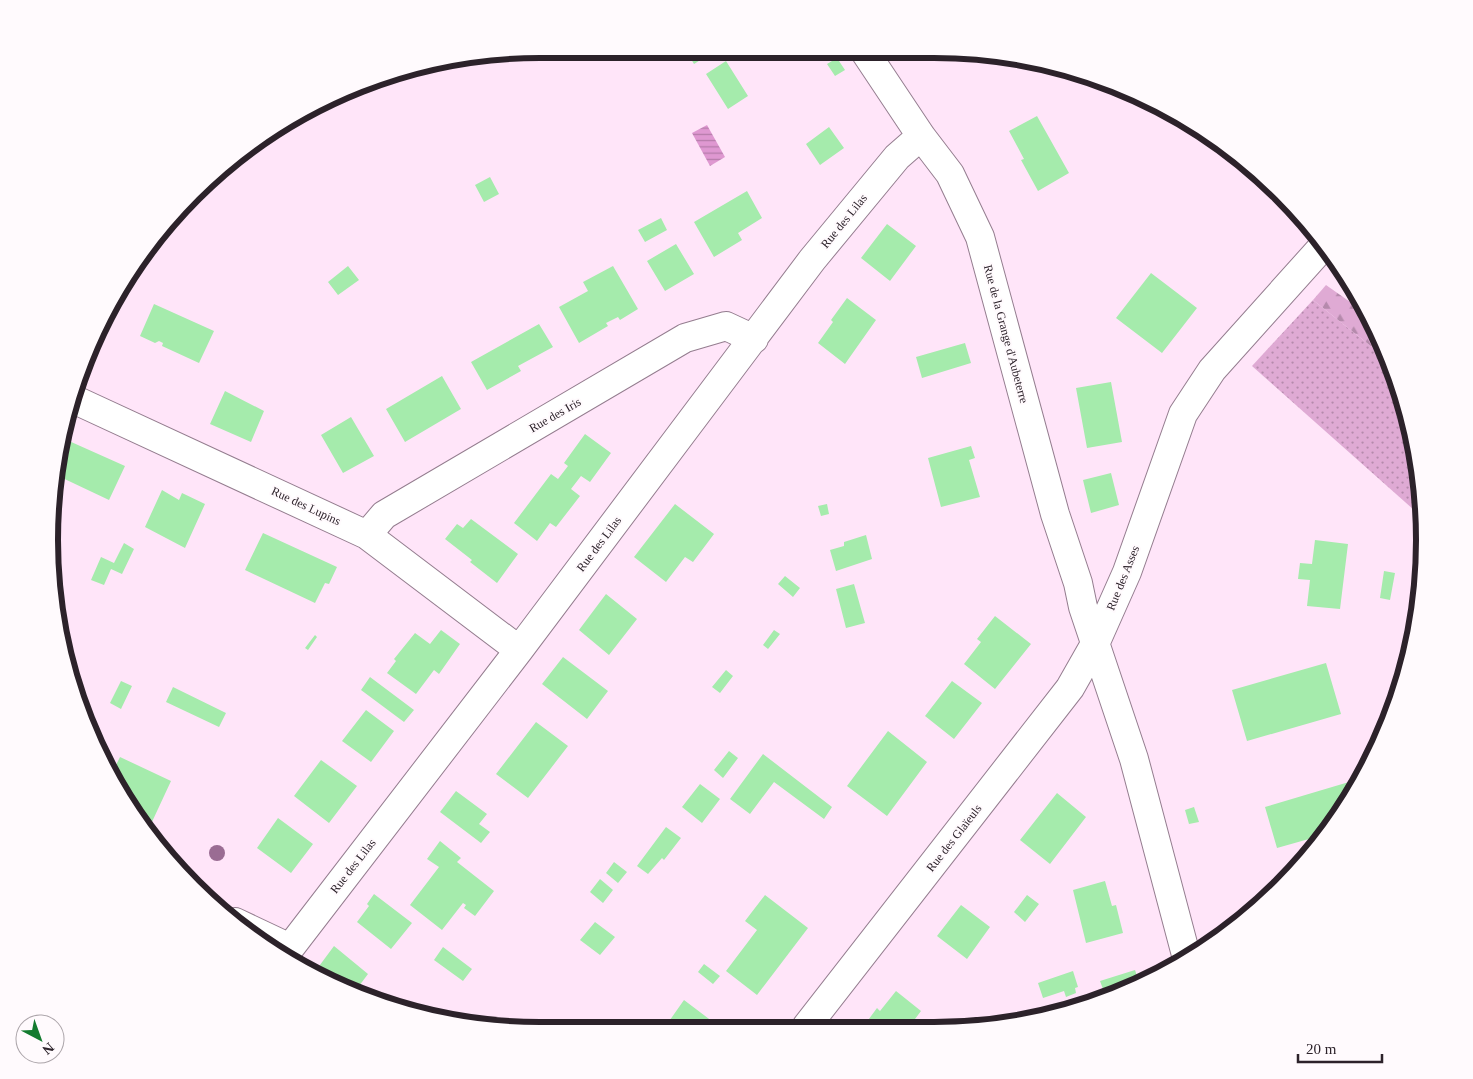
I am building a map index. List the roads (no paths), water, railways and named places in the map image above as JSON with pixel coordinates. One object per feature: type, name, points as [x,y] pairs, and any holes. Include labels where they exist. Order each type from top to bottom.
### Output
[{"type":"street","name":"Rue de la Grange d'Aubeterre","points":[[869,58],[921,136],[950,174],[980,237],[1055,514],[1095,644]]},
{"type":"street","name":"Rue des Lilas","points":[[289,951],[519,650],[812,260],[896,157],[921,136]]},
{"type":"street","name":"Rue des Asses","points":[[1095,644],[1127,572],[1182,414],[1212,370],[1319,251]]},
{"type":"street","name":"Rue des Iris","points":[[366,535],[384,515],[686,338],[726,326],[754,339]]},
{"type":"street","name":"Rue des Lupins","points":[[78,401],[366,535],[519,650]]},
{"type":"street","points":[[1095,644],[1134,759],[1185,950]]},
{"type":"street","name":"Rue des Glaïeuls","points":[[810,1022],[1070,688],[1095,644]]}]
